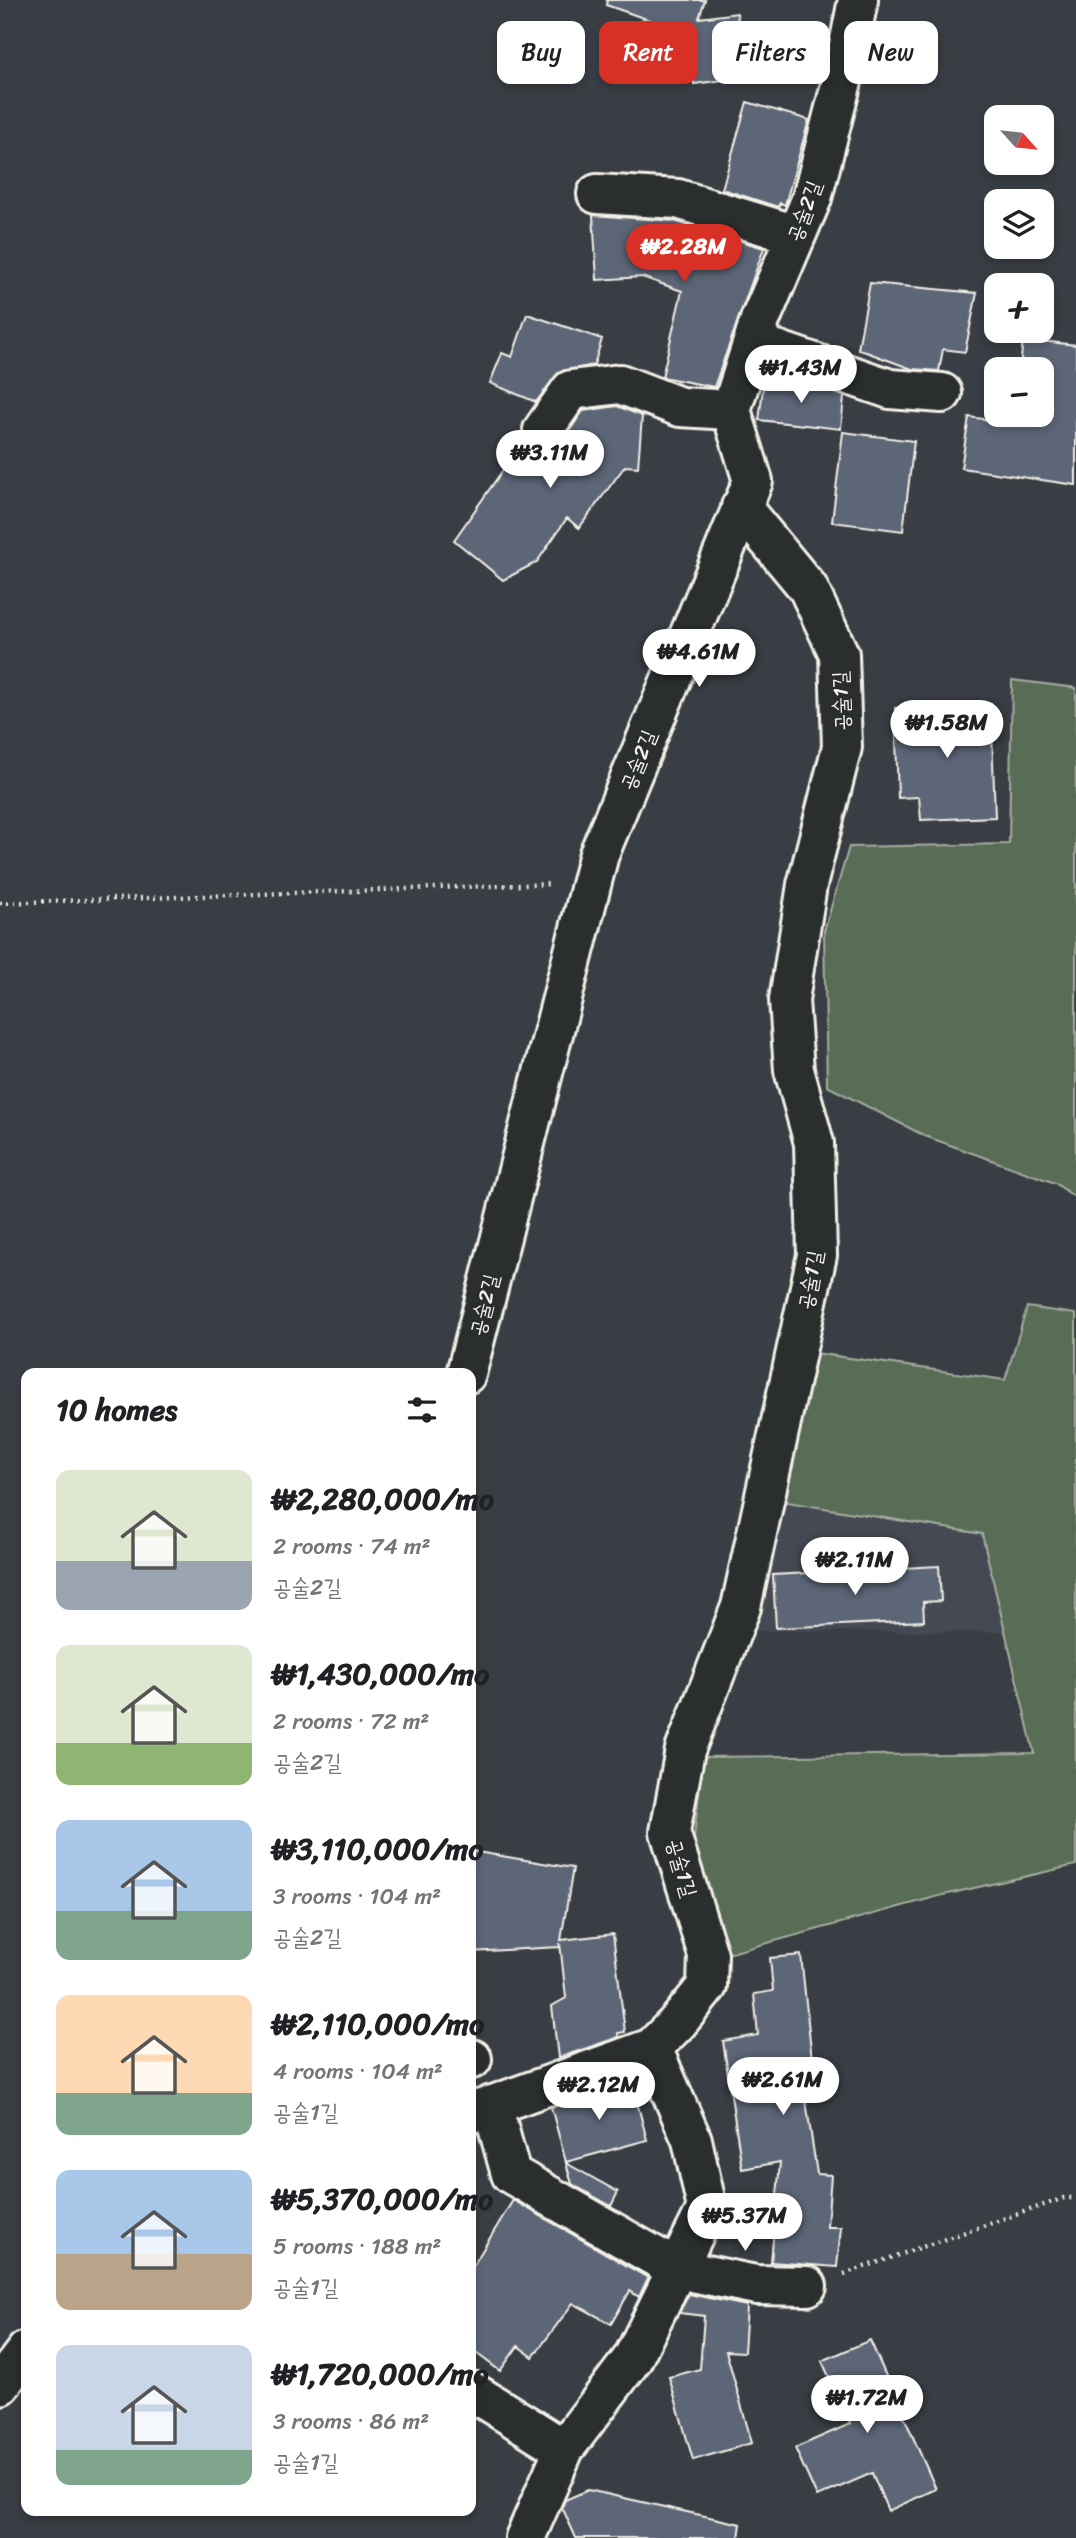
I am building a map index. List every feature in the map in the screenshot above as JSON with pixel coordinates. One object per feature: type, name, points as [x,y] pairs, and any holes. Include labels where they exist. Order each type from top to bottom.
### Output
[{"type":"street","name":"공술2길","points":[[468,1368],[599,854],[753,481],[731,410],[753,342],[812,198],[842,81],[858,0]]},
{"type":"street","points":[[597,194],[678,199],[796,235]]},
{"type":"street","points":[[753,342],[890,389],[942,393]]},
{"type":"street","points":[[544,430],[571,390],[620,384],[680,407],[731,410]]},
{"type":"street","name":"공술1길","points":[[481,2109],[652,2048],[679,2021],[707,1986],[708,1955],[670,1832],[685,1750],[741,1607],[817,1255],[814,1143],[794,1070],[789,1000],[807,885],[842,747],[839,654],[808,587],[741,507]]},
{"type":"street","points":[[525,2538],[564,2449],[633,2358],[707,2208],[692,2140],[652,2048]]},
{"type":"street","points":[[481,2109],[511,2174],[677,2269],[756,2286],[807,2286]]},
{"type":"street","points":[[0,2385],[21,2358]]},
{"type":"street","points":[[476,2394],[564,2449]]},
{"type":"path","points":[[0,903],[591,883]]},
{"type":"path","points":[[807,2286],[1064,2198],[1076,2198]]},
{"type":"shaded area","points":[[781,1501],[982,1534],[1005,1632],[749,1631]]},
{"type":"green space","points":[[1012,680],[1076,688],[1076,1198],[1055,1183],[925,1136],[827,1086],[824,931],[849,847],[1009,844]]},
{"type":"green space","points":[[1027,1307],[1076,1314],[1076,1865],[939,1896],[720,1956],[693,1847],[703,1757],[1034,1753],[982,1534],[781,1501],[807,1352],[1005,1380]]},
{"type":"building","points":[[607,0],[705,0],[699,18],[737,13],[738,21],[712,21],[712,82],[698,83],[698,21],[652,21],[606,5]]},
{"type":"building","points":[[747,102],[809,120],[785,205],[780,203],[778,207],[722,189]]},
{"type":"building","points":[[593,215],[674,221],[764,248],[714,387],[662,377],[682,291],[642,277],[597,280]]},
{"type":"building","points":[[870,283],[977,293],[965,352],[943,349],[939,371],[912,369],[858,349]]},
{"type":"building","points":[[527,314],[602,339],[594,365],[559,372],[536,402],[490,383],[502,353],[512,357]]},
{"type":"building","points":[[1023,343],[1076,345],[1076,485],[961,468],[969,417],[984,419],[984,427],[1054,427],[1054,357],[1021,357]]},
{"type":"building","points":[[764,380],[810,385],[844,396],[841,429],[759,420]]},
{"type":"building","points":[[617,406],[642,416],[638,467],[625,466],[579,528],[567,518],[537,562],[503,580],[454,540],[524,440],[531,448],[540,452],[552,450],[561,443],[583,411]]},
{"type":"building","points":[[843,432],[914,441],[903,531],[832,522]]},
{"type":"building","points":[[991,704],[995,817],[921,820],[919,797],[898,798],[895,708]]},
{"type":"building","points":[[939,1566],[941,1601],[923,1602],[924,1621],[776,1628],[773,1575]]},
{"type":"building","points":[[476,1852],[573,1868],[561,1940],[613,1934],[625,2032],[618,2033],[619,2037],[558,2058],[552,2006],[566,1998],[560,1943],[560,1947],[476,1952]]},
{"type":"building","points":[[801,1955],[814,2079],[803,2081],[817,2174],[831,2175],[827,2227],[841,2227],[837,2267],[771,2262],[780,2162],[742,2169],[723,2041],[758,2035],[754,1994],[773,1991],[770,1958]]},
{"type":"building","points":[[631,2079],[647,2140],[566,2162],[551,2107]]},
{"type":"building","points":[[566,2163],[618,2192],[611,2206],[572,2184]]},
{"type":"building","points":[[513,2200],[648,2278],[639,2297],[630,2291],[611,2324],[573,2303],[533,2357],[518,2346],[500,2371],[476,2353],[476,2261]]},
{"type":"building","points":[[689,2294],[747,2306],[744,2352],[726,2351],[752,2443],[693,2460],[669,2377],[700,2369],[704,2316],[679,2313]]},
{"type":"building","points":[[870,2340],[936,2489],[888,2511],[872,2473],[817,2497],[795,2448],[850,2424],[822,2361]]},
{"type":"building","points":[[588,2490],[741,2524],[739,2538],[576,2538],[562,2507],[565,2500]]}]
